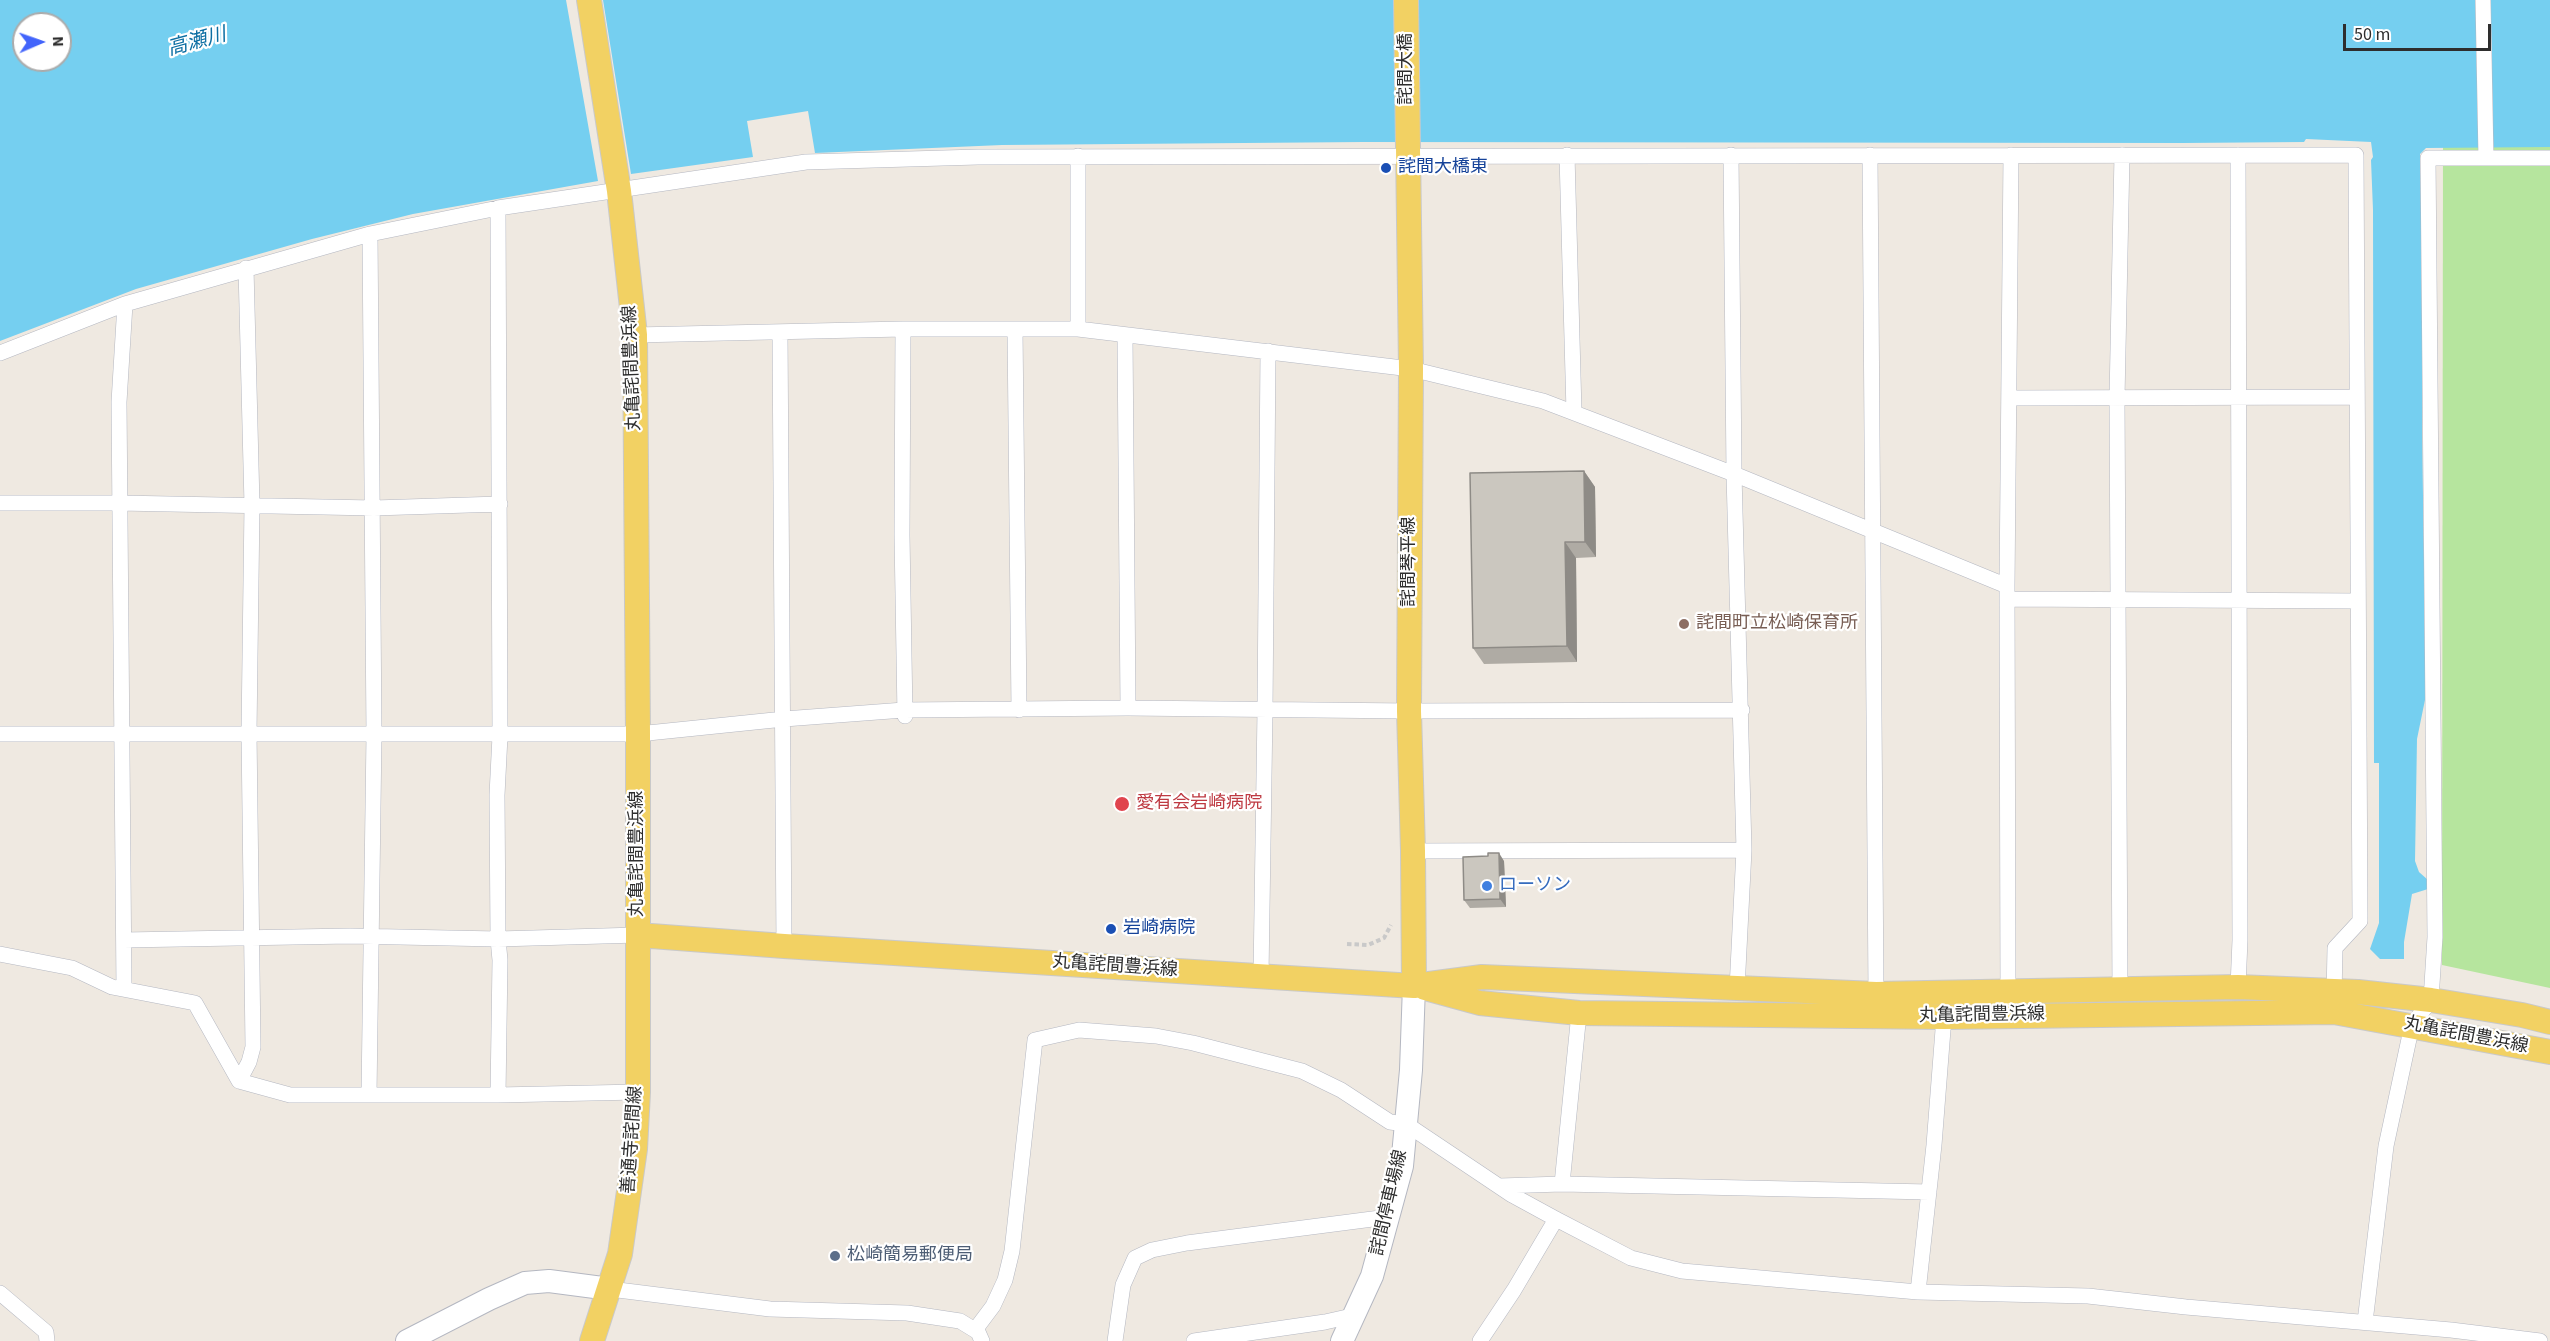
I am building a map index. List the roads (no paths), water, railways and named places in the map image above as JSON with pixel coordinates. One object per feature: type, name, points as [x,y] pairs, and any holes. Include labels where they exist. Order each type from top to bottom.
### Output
[{"type":"main road","name":"丸亀詫間豊浜線","points":[[589,0],[619,191],[635,335],[638,935],[1414,986],[1480,1003],[1579,1013],[1944,1017],[2431,1000],[2550,1022]]},
{"type":"main road","name":"詫間大橋","points":[[1406,0],[1407,147]]},
{"type":"main road","name":"詫間琴平線","points":[[1407,147],[1410,369],[1409,711],[1414,986]]},
{"type":"main road","name":"善通寺詫間線","points":[[592,1341],[610,1289],[628,1209],[635,1149],[638,1092],[638,935]]},
{"type":"main road","name":"丸亀詫間豊浜線","points":[[1414,986],[1482,977],[1876,993],[2120,991],[2238,987],[2334,1002],[2412,1025],[2550,1052]]},
{"type":"main road","name":"詫間停車場線","points":[[1342,1341],[1356,1315],[1372,1276],[1402,1166],[1411,1070],[1414,986]]},
{"type":"main road","points":[[407,1341],[525,1283],[549,1281],[610,1289]]},
{"type":"street","points":[[2483,0],[2486,158]]},
{"type":"street","points":[[0,353],[125,304],[370,234],[498,208],[806,162],[1407,147],[1567,155],[2356,155],[2360,921],[2335,948],[2334,1002]]},
{"type":"street","points":[[1567,155],[1574,412]]},
{"type":"street","points":[[1731,155],[1734,474],[1744,850],[1737,989]]},
{"type":"street","points":[[1870,155],[1876,993]]},
{"type":"street","points":[[2008,1015],[2007,592],[2010,155]]},
{"type":"street","points":[[2120,991],[2117,398],[2122,155]]},
{"type":"street","points":[[2238,155],[2240,601],[2238,987]]},
{"type":"street","points":[[1078,156],[1078,329]]},
{"type":"street","points":[[2365,1322],[2386,1146],[2412,1025],[2431,1000],[2434,925],[2428,158],[2550,158]]},
{"type":"street","points":[[498,208],[500,504],[498,1095]]},
{"type":"street","points":[[369,1095],[374,735],[374,508],[370,234]]},
{"type":"street","points":[[239,1081],[249,1062],[253,1047],[249,733],[252,505],[246,268]]},
{"type":"street","points":[[124,989],[119,402],[125,304]]},
{"type":"street","points":[[635,335],[903,329],[1078,329],[1410,369],[1543,401],[1574,412],[1734,474],[1873,532],[2007,592],[2117,600],[2358,601]]},
{"type":"street","points":[[903,329],[902,535],[905,713]]},
{"type":"street","points":[[1015,329],[1019,710]]},
{"type":"street","points":[[780,332],[784,946]]},
{"type":"street","points":[[1125,336],[1128,708]]},
{"type":"street","points":[[1261,976],[1266,710],[1268,351]]},
{"type":"street","points":[[2009,398],[2357,398]]},
{"type":"street","points":[[0,503],[374,508],[500,504]]},
{"type":"street","points":[[0,734],[249,733],[500,736],[638,734],[784,719],[905,713],[1128,708],[1409,711],[1742,710]]},
{"type":"street","points":[[1413,851],[1744,850]]},
{"type":"street","points":[[124,940],[371,937],[498,939],[638,935]]},
{"type":"street","points":[[0,954],[72,968],[112,987],[195,1003],[239,1081],[290,1095],[638,1092]]},
{"type":"street","points":[[1562,1184],[1579,1013]]},
{"type":"street","points":[[1918,1292],[1944,1017]]},
{"type":"street","points":[[610,1289],[770,1309],[907,1313],[960,1321],[978,1336],[1005,1280],[1012,1251],[1035,1040],[1079,1030],[1156,1036],[1302,1071],[1341,1090],[1390,1122],[1406,1124],[1500,1186],[1556,1219],[1632,1258],[1682,1271],[1918,1292],[2088,1296],[2540,1341]]},
{"type":"street","points":[[1500,1186],[1562,1184],[1929,1192]]},
{"type":"street","points":[[1115,1341],[1123,1285],[1135,1258],[1152,1250],[1187,1243],[1388,1217]]},
{"type":"street","points":[[1480,1341],[1556,1219]]},
{"type":"street","points":[[0,1293],[45,1332],[47,1341]]},
{"type":"street","points":[[1194,1341],[1325,1322],[1356,1315]]},
{"type":"water","name":"高瀬川","points":[[0,0],[566,0],[598,181],[413,214],[312,239],[136,289],[0,341]]},
{"type":"water","points":[[603,0],[2550,0],[2550,147],[2426,148],[2420,154],[2424,248],[2422,430],[2426,695],[2417,739],[2415,861],[2419,872],[2428,880],[2428,889],[2412,894],[2404,942],[2404,959],[2380,959],[2370,949],[2379,923],[2379,763],[2374,763],[2371,160],[2373,157],[2371,142],[2306,139],[2304,142],[2183,143],[1364,142],[1002,145],[815,153],[808,111],[747,121],[753,157],[631,174]]},
{"type":"place","name":"詫間大橋東","points":[[1386,168]]},
{"type":"place","name":"詫間町立松崎保育所","points":[[1684,624]]},
{"type":"place","name":"愛有会岩崎病院","points":[[1122,804]]},
{"type":"place","name":"ローソン","points":[[1487,886]]},
{"type":"place","name":"岩崎病院","points":[[1111,929]]},
{"type":"place","name":"松崎簡易郵便局","points":[[835,1256]]}]
